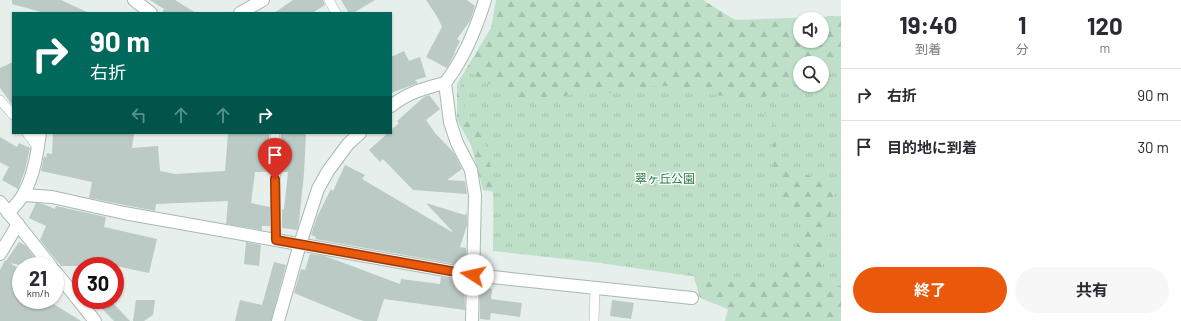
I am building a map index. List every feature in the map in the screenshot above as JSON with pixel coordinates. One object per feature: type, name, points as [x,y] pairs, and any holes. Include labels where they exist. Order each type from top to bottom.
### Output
[{"type":"street","points":[[134,0],[150,12]]},
{"type":"street","points":[[392,105],[400,98],[413,92],[445,83],[476,28],[485,0]]},
{"type":"street","points":[[241,12],[255,2]]},
{"type":"street","points":[[445,83],[450,122],[457,143],[471,170],[475,195],[472,321]]},
{"type":"street","points":[[8,213],[24,195],[35,164],[40,134]]},
{"type":"street","points":[[278,321],[300,244],[318,189],[328,171],[348,144],[359,134]]},
{"type":"street","points":[[24,195],[52,197],[124,213],[473,275],[692,298]]},
{"type":"street","points":[[0,202],[44,257]]},
{"type":"street","points":[[0,254],[18,224]]},
{"type":"street","points":[[64,283],[94,321]]},
{"type":"lane","points":[[329,0],[335,12]]},
{"type":"lane","points":[[0,100],[12,114]]},
{"type":"lane","points":[[28,134],[38,148]]},
{"type":"lane","points":[[275,134],[276,240]]},
{"type":"lane","points":[[594,321],[595,288]]},
{"type":"green space","points":[[496,0],[703,0],[735,20],[793,18],[793,48],[829,48],[829,16],[841,16],[841,321],[725,321],[728,309],[700,298],[691,267],[520,196],[483,190],[471,145],[457,120],[457,84],[491,28]]},
{"type":"green space","points":[[841,60],[841,286],[820,284],[836,181],[781,170],[766,96],[793,83],[793,92],[829,92],[829,66]]},
{"type":"green space","name":"翠ヶ丘公園","points":[[467,72],[502,91],[524,98],[545,99],[587,92],[598,91],[611,93],[632,88],[668,86],[720,96],[740,97],[754,102],[762,109],[768,118],[771,128],[776,184],[780,192],[798,212],[801,219],[802,226],[800,237],[790,260],[777,273],[769,278],[761,281],[740,283],[593,262],[493,251],[493,197],[491,170],[485,144],[465,107],[460,91],[461,83]]},
{"type":"building","points":[[12,0],[61,0],[87,12],[41,12],[12,4]]},
{"type":"building","points":[[150,0],[175,0],[194,12],[162,12],[164,9]]},
{"type":"building","points":[[293,0],[323,0],[325,5],[314,12],[275,12]]},
{"type":"building","points":[[341,0],[375,0],[355,12],[348,12]]},
{"type":"building","points":[[426,0],[467,0],[475,6],[470,21],[457,39],[460,41],[447,68],[426,57],[442,27]]},
{"type":"building","points":[[404,51],[409,61],[420,57],[426,77],[415,80],[418,83],[392,93],[392,57]]},
{"type":"building","points":[[12,62],[12,105],[0,88],[0,68]]},
{"type":"building","points":[[429,95],[440,109],[426,120],[435,133],[454,153],[462,169],[447,180],[465,181],[467,194],[413,190],[383,159],[380,162],[369,150],[387,134],[392,134],[392,129],[399,123],[397,121],[424,97]]},
{"type":"building","points":[[53,134],[134,134],[132,148],[158,146],[160,171],[175,174],[225,171],[228,134],[269,134],[269,172],[255,172],[251,203],[270,207],[270,226],[262,226],[262,230],[226,224],[228,201],[156,204],[155,211],[89,198],[92,182],[41,171],[44,156],[46,158],[47,153],[52,154]]},
{"type":"building","points":[[281,134],[306,134],[304,173],[297,230],[282,228],[282,209],[284,210],[288,172],[281,172]]},
{"type":"building","points":[[0,137],[17,147],[19,143],[30,148],[25,170],[18,189],[2,180],[9,167],[0,162]]},
{"type":"building","points":[[345,165],[365,175],[362,179],[452,232],[426,203],[465,215],[467,213],[467,225],[460,247],[466,248],[466,266],[315,239],[316,237],[311,235],[317,217],[331,189],[333,191]]},
{"type":"building","points":[[36,203],[55,209],[56,206],[106,217],[104,227],[157,239],[149,273],[124,268],[124,257],[72,257],[72,266],[64,266],[64,257],[54,257],[40,240],[46,226],[29,218]]},
{"type":"building","points":[[19,242],[26,246],[34,257],[12,257],[12,263],[10,263],[12,264],[12,309],[62,309],[81,321],[0,321],[0,270],[5,260],[6,261]]},
{"type":"building","points":[[246,242],[261,245],[259,266],[244,264]]},
{"type":"building","points":[[310,254],[325,256],[400,284],[401,279],[440,284],[441,277],[464,281],[465,310],[384,299],[377,321],[364,321],[357,319],[294,293],[301,269],[305,270]]},
{"type":"building","points":[[274,262],[286,265],[271,321],[235,321],[240,300],[262,305]]},
{"type":"building","points":[[480,287],[492,289],[491,299],[522,303],[520,317],[491,313],[490,320],[480,319]]},
{"type":"building","points":[[136,300],[155,300],[153,315],[144,321],[133,321]]},
{"type":"building","points":[[612,300],[634,303],[631,319],[610,316]]},
{"type":"building","points":[[103,309],[119,309],[130,321],[114,321]]},
{"type":"route","points":[[275,179],[276,240],[473,275]]}]
